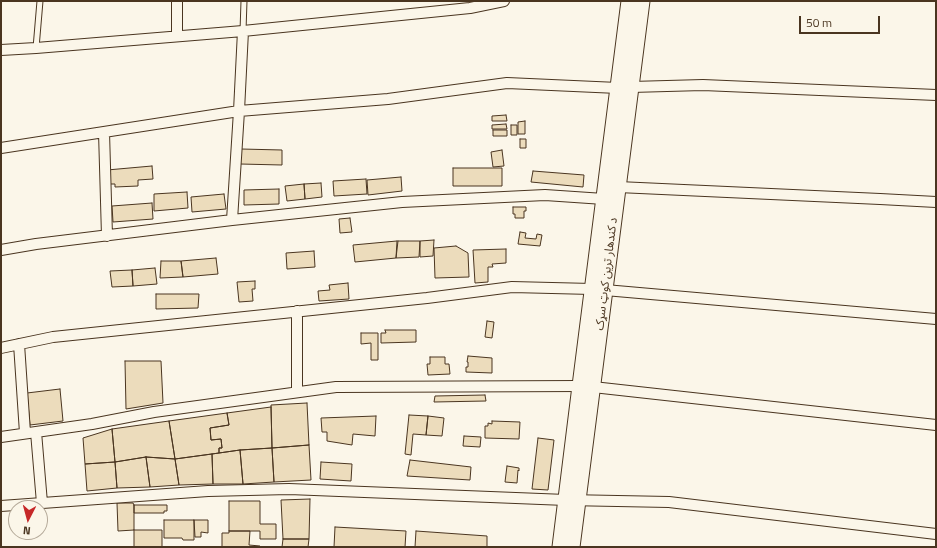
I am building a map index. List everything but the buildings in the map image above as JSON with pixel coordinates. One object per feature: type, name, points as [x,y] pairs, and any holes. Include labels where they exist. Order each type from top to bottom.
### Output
[{"type":"main road","name":"د کندهار ترين کوټ سړک","points":[[572,547],[572,500],[606,230],[618,187],[629,1]]},
{"type":"main road","name":"د کندهار ترين کوټ سړک","points":[[606,230],[604,199],[624,88],[642,1]]},
{"type":"main road","name":"د کندهار ترين کوټ سړک","points":[[560,547],[572,500]]},
{"type":"street","points":[[177,1],[177,36]]},
{"type":"street","points":[[1,50],[243,30],[504,1]]},
{"type":"street","points":[[232,220],[243,30]]},
{"type":"street","points":[[1,148],[239,111],[388,99],[507,83],[624,88],[703,85],[936,96]]},
{"type":"street","points":[[104,132],[107,236]]},
{"type":"street","points":[[618,187],[936,202]]},
{"type":"street","points":[[1,250],[36,244],[232,220],[402,202],[545,196],[604,199]]},
{"type":"street","points":[[1,348],[53,337],[427,298],[512,287],[599,290],[936,319]]},
{"type":"street","points":[[297,311],[297,392]]},
{"type":"street","points":[[19,344],[25,433]]},
{"type":"street","points":[[1,437],[92,424],[154,412],[336,387],[586,387],[936,425]]},
{"type":"street","points":[[36,432],[42,500]]},
{"type":"street","points":[[48,503],[208,491],[289,489],[572,500],[669,502],[936,534]]},
{"type":"lane","points":[[36,48],[40,1]]},
{"type":"lane","points":[[243,30],[244,1]]}]
